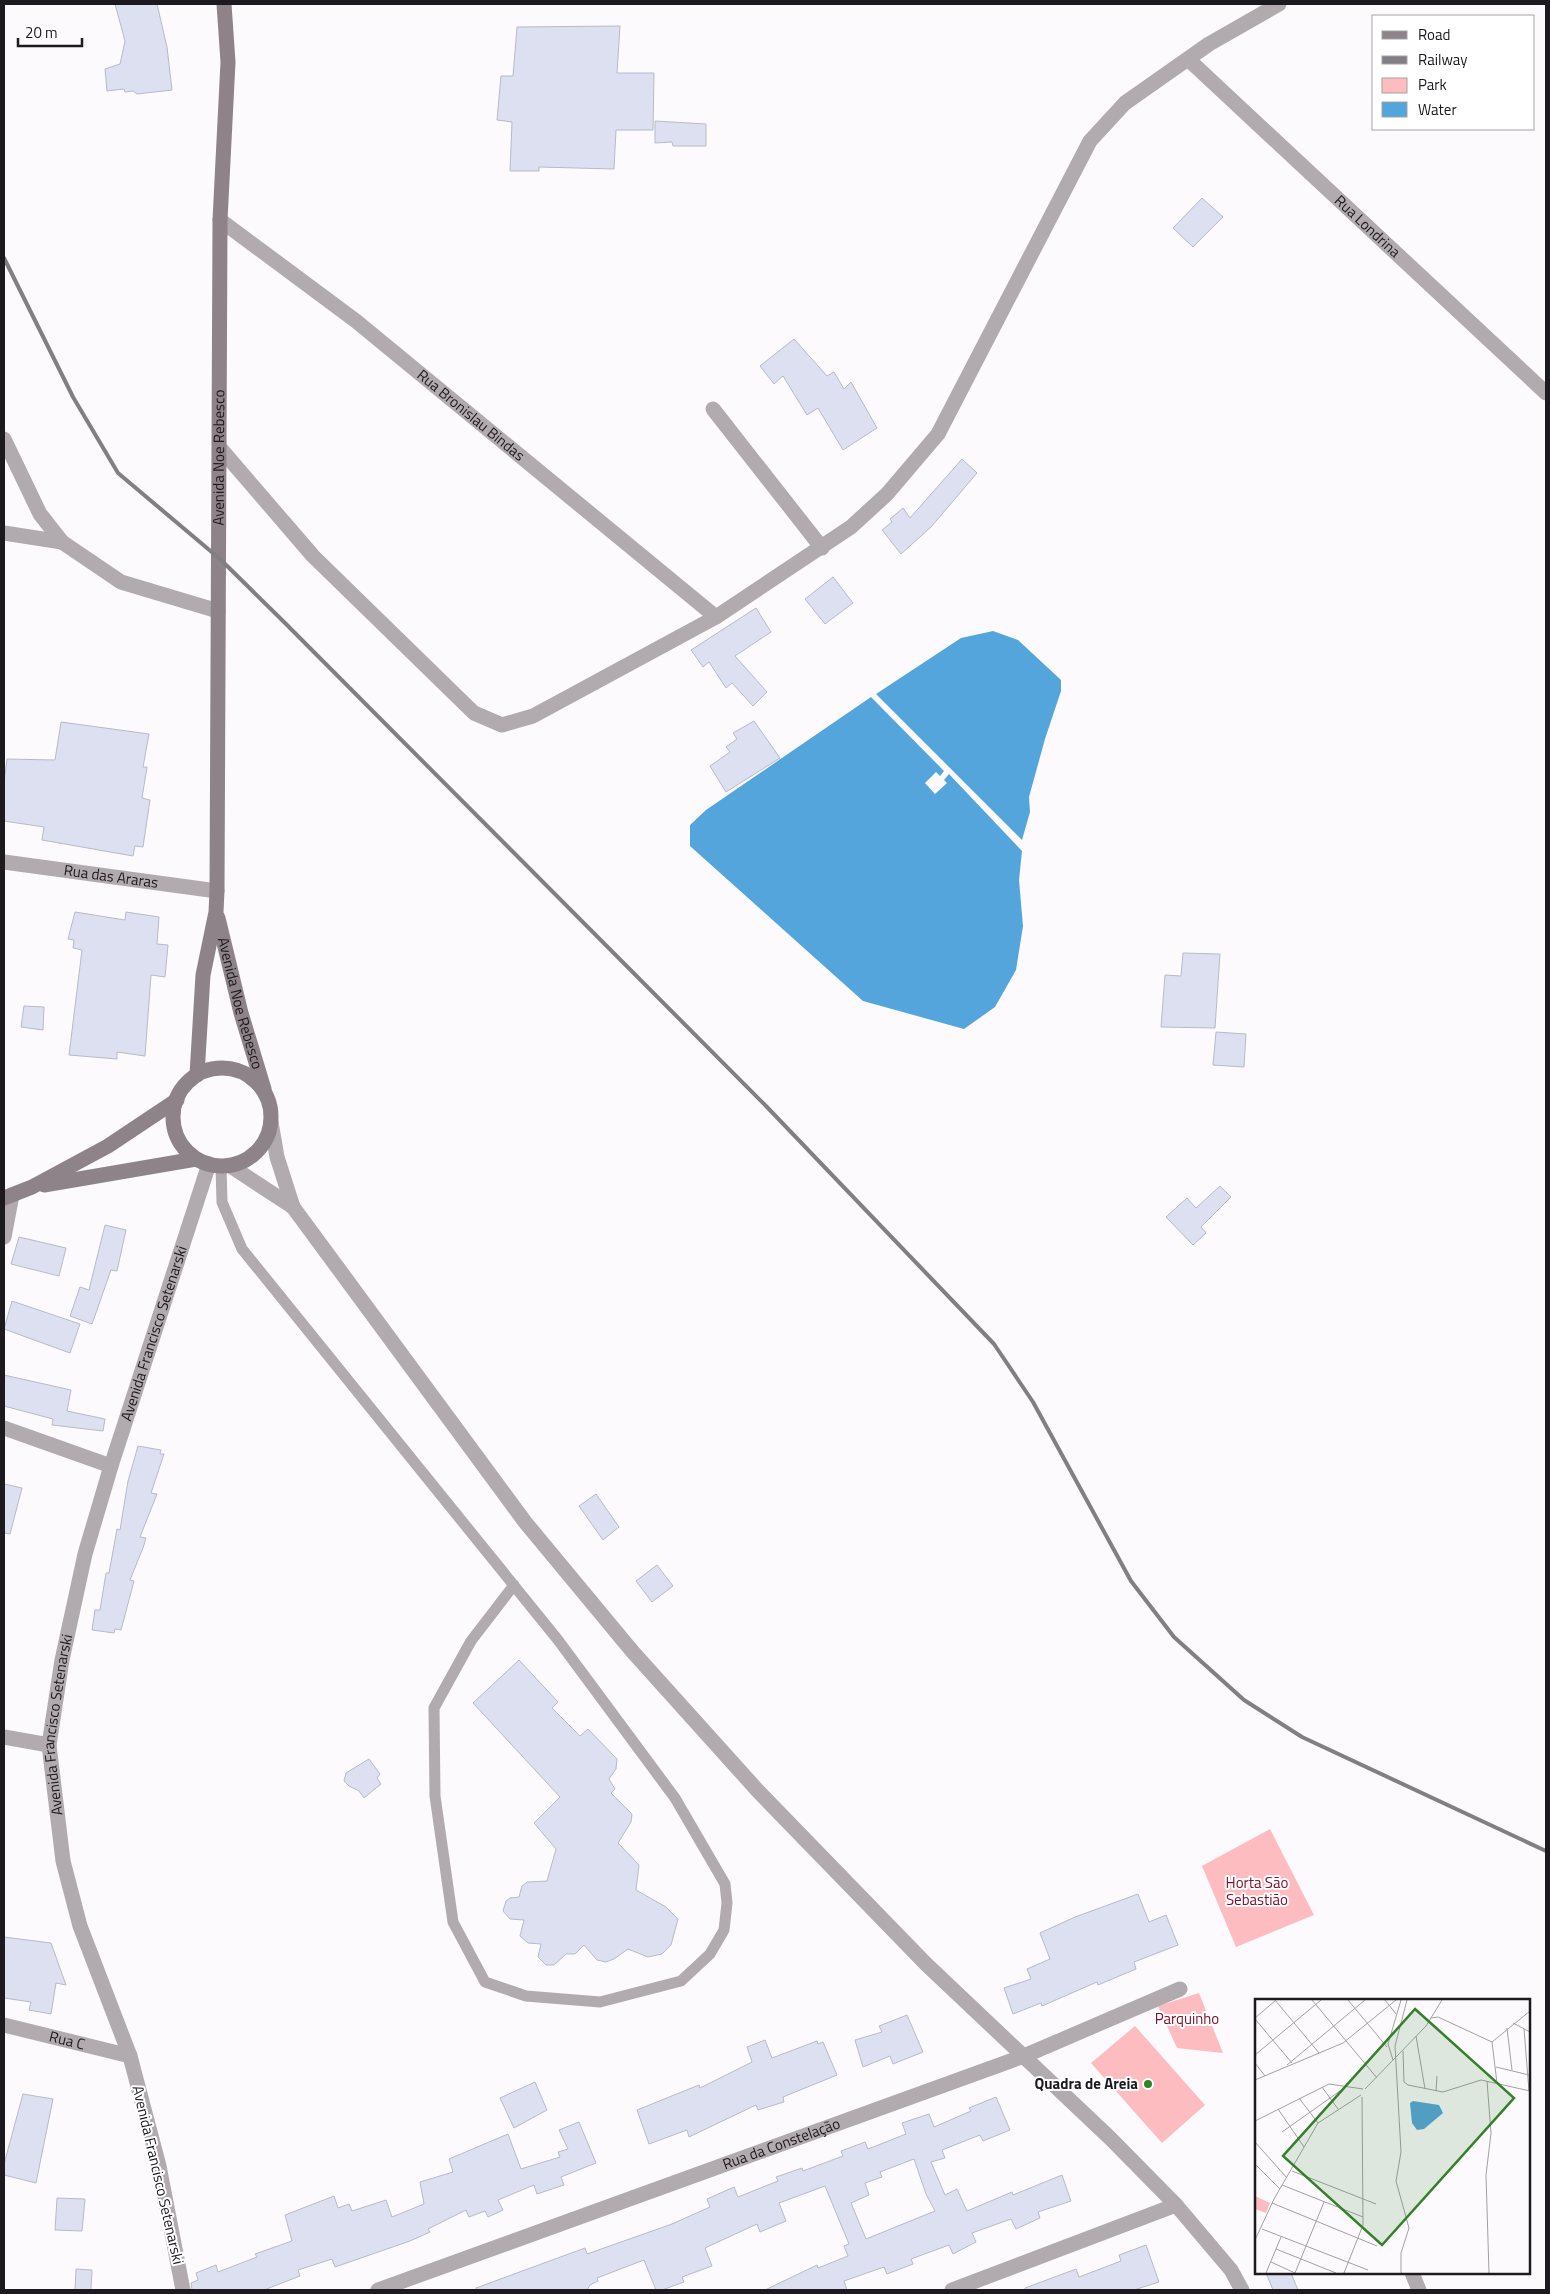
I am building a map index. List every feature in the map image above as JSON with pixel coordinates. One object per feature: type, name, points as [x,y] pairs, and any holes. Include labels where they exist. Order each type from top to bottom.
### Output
[{"type":"main road","name":"Avenida Noe Rebesco","points":[[197,1075],[203,976],[216,912],[217,891],[220,220],[228,62],[224,4]]},
{"type":"main road","name":"Avenida Noe Rebesco","points":[[216,912],[241,1013],[265,1092]]},
{"type":"main road","points":[[32,1186],[244,1161],[257,1151],[266,1138],[271,1122],[270,1107],[265,1092],[255,1081],[235,1070],[212,1069],[197,1075],[185,1086],[177,1100],[174,1116],[176,1133],[184,1148],[214,1164]]},
{"type":"main road","points":[[8,1196],[32,1186],[108,1146],[177,1100]]},
{"type":"street","points":[[220,448],[313,556],[474,713],[502,725],[533,716],[716,617],[851,528],[887,494],[938,434],[1090,141],[1124,102],[1189,60],[1209,44],[1279,4]]},
{"type":"street","name":"Rua Londrina","points":[[1189,60],[1546,394]]},
{"type":"street","name":"Rua Bronislau Bindas","points":[[220,220],[356,321],[716,617]]},
{"type":"street","points":[[713,409],[822,548]]},
{"type":"street","points":[[4,439],[40,514],[62,542],[121,582],[218,611]]},
{"type":"street","points":[[4,533],[62,542]]},
{"type":"street","name":"Rua das Araras","points":[[4,862],[217,891]]},
{"type":"street","points":[[271,1122],[277,1157],[293,1207],[525,1522],[632,1651],[765,1798],[926,1964],[1024,2056],[1176,2205],[1231,2270],[1242,2290]]},
{"type":"street","points":[[214,1164],[293,1207]]},
{"type":"street","name":"Avenida Francisco Setenarski","points":[[183,2290],[159,2166],[130,2056],[80,1926],[64,1861],[49,1745],[62,1660],[85,1554],[110,1466],[214,1164]]},
{"type":"street","points":[[4,1237],[8,1196]]},
{"type":"street","points":[[4,1428],[110,1466]]},
{"type":"street","points":[[4,1737],[49,1745]]},
{"type":"street","name":"Rua da Constelação","points":[[378,2290],[1024,2056],[1180,1989]]},
{"type":"street","name":"Rua C","points":[[4,2025],[130,2056]]},
{"type":"street","points":[[952,2290],[1176,2205]]},
{"type":"street","points":[[1412,2274],[1419,2290]]},
{"type":"lane","points":[[214,1164],[222,1202],[242,1249],[514,1585],[558,1640],[675,1798],[725,1884],[727,1903],[724,1930],[710,1954],[681,1982],[600,2002],[526,1996],[485,1982],[453,1922],[435,1796],[434,1708],[472,1641],[514,1585]]},
{"type":"green space","name":"Horta São Sebastião","points":[[1270,1829],[1314,1915],[1236,1947],[1202,1866]]},
{"type":"green space","name":"Parquinho","points":[[1199,1993],[1223,2053],[1177,2048],[1158,2006]]},
{"type":"green space","name":"Quadra de Areia","points":[[1135,2026],[1205,2105],[1162,2143],[1091,2063]]},
{"type":"water","points":[[993,631],[1018,640],[1061,680],[1061,691],[1029,797],[1030,812],[1022,840],[876,694],[961,638]]},
{"type":"water","points":[[871,697],[944,771],[940,776],[936,772],[925,783],[935,794],[947,783],[944,780],[949,774],[1022,851],[1019,880],[1023,926],[1016,970],[995,1007],[964,1029],[863,1001],[690,846],[690,825],[706,810]]},
{"type":"building","points":[[115,4],[157,4],[167,47],[172,90],[137,94],[133,91],[125,92],[124,89],[107,91],[105,69],[120,64],[125,41]]},
{"type":"building","points":[[620,26],[617,73],[654,73],[653,130],[616,130],[614,169],[539,167],[539,171],[510,171],[512,122],[497,120],[501,76],[513,76],[517,27]]},
{"type":"building","points":[[655,121],[706,124],[706,146],[673,146],[672,142],[655,143]]},
{"type":"building","points":[[1202,198],[1223,217],[1193,247],[1173,228]]},
{"type":"building","points":[[794,339],[827,376],[834,372],[844,389],[851,382],[877,428],[843,450],[818,408],[807,415],[783,376],[774,384],[760,366]]},
{"type":"building","points":[[962,459],[977,473],[931,527],[901,554],[882,530],[892,522],[890,519],[903,508],[910,518]]},
{"type":"building","points":[[833,577],[853,603],[825,624],[805,599]]},
{"type":"building","points":[[756,608],[771,632],[735,656],[767,692],[753,706],[732,683],[726,688],[709,662],[703,667],[691,650]]},
{"type":"building","points":[[754,721],[780,758],[726,792],[710,766],[730,752],[726,747],[737,739],[733,733]]},
{"type":"building","points":[[61,722],[149,734],[143,767],[147,767],[142,798],[150,800],[143,847],[135,846],[133,856],[42,840],[44,827],[4,821],[4,782],[7,759],[55,760]]},
{"type":"building","points":[[75,912],[125,920],[126,912],[159,917],[157,944],[168,945],[165,977],[151,975],[145,1056],[117,1052],[117,1059],[69,1055],[82,950],[73,948],[74,940],[68,939]]},
{"type":"building","points":[[1183,953],[1220,954],[1215,1028],[1161,1027],[1165,975],[1181,976]]},
{"type":"building","points":[[24,1006],[44,1007],[43,1030],[21,1027]]},
{"type":"building","points":[[1216,1032],[1246,1034],[1244,1067],[1213,1065]]},
{"type":"building","points":[[1220,1186],[1231,1197],[1201,1227],[1206,1233],[1193,1245],[1166,1217],[1187,1198],[1196,1208]]},
{"type":"building","points":[[105,1225],[126,1230],[117,1271],[111,1270],[92,1324],[70,1316],[80,1287],[89,1290]]},
{"type":"building","points":[[19,1237],[66,1248],[59,1276],[11,1264]]},
{"type":"building","points":[[12,1301],[80,1324],[70,1353],[4,1329]]},
{"type":"building","points":[[4,1375],[71,1390],[67,1411],[105,1419],[103,1431],[52,1425],[53,1419],[4,1406]]},
{"type":"building","points":[[138,1446],[161,1450],[160,1454],[164,1454],[151,1493],[157,1494],[140,1537],[146,1538],[130,1580],[134,1581],[121,1630],[115,1629],[114,1633],[92,1630],[95,1610],[100,1610],[106,1573],[109,1573],[117,1529],[120,1530],[128,1481]]},
{"type":"building","points":[[4,1484],[22,1488],[10,1534],[4,1533]]},
{"type":"building","points":[[596,1494],[619,1527],[603,1540],[579,1506]]},
{"type":"building","points":[[657,1565],[673,1586],[652,1602],[636,1581]]},
{"type":"building","points":[[519,1660],[558,1702],[552,1708],[580,1736],[588,1729],[617,1759],[616,1769],[609,1779],[615,1789],[611,1793],[632,1814],[631,1822],[618,1843],[639,1865],[636,1890],[666,1907],[678,1919],[671,1945],[662,1954],[648,1957],[628,1949],[606,1962],[597,1960],[584,1945],[575,1954],[566,1954],[554,1965],[546,1965],[538,1957],[541,1944],[528,1943],[520,1936],[524,1920],[510,1919],[503,1911],[506,1901],[510,1898],[519,1897],[522,1886],[527,1882],[547,1881],[556,1849],[534,1823],[560,1797],[473,1703]]},
{"type":"building","points":[[369,1759],[380,1774],[377,1778],[381,1784],[364,1798],[359,1791],[344,1781],[346,1773]]},
{"type":"building","points":[[1138,1894],[1149,1922],[1166,1915],[1178,1945],[1134,1962],[1136,1969],[1098,1985],[1097,1982],[1042,2006],[1041,2003],[1013,2014],[1004,1988],[1031,1979],[1027,1969],[1050,1959],[1040,1933],[1075,1917]]},
{"type":"building","points":[[4,1937],[51,1943],[66,1985],[56,1983],[51,2014],[29,2010],[31,2002],[4,1998]]},
{"type":"building","points":[[907,2015],[923,2052],[893,2064],[890,2056],[863,2067],[855,2040],[882,2032],[879,2026]]},
{"type":"building","points":[[765,2040],[772,2058],[817,2041],[818,2044],[823,2042],[837,2075],[783,2097],[784,2102],[758,2110],[756,2105],[689,2137],[687,2130],[649,2144],[637,2110],[699,2085],[700,2088],[752,2062],[747,2047]]},
{"type":"building","points":[[535,2082],[547,2110],[514,2128],[500,2098]]},
{"type":"building","points":[[23,2094],[53,2099],[36,2183],[4,2175],[4,2164]]},
{"type":"building","points":[[996,2097],[1010,2130],[983,2141],[980,2135],[942,2150],[945,2158],[931,2162],[945,2195],[957,2189],[967,2211],[1012,2192],[1013,2195],[1062,2175],[1071,2201],[1038,2212],[1040,2218],[1016,2229],[1011,2219],[972,2233],[976,2242],[953,2254],[949,2245],[911,2259],[913,2264],[887,2274],[884,2267],[844,2281],[847,2290],[765,2290],[817,2265],[818,2268],[848,2256],[844,2246],[849,2244],[825,2186],[779,2203],[786,2221],[760,2232],[757,2224],[705,2248],[712,2266],[682,2277],[684,2282],[662,2290],[656,2290],[644,2260],[597,2278],[598,2281],[590,2285],[587,2290],[476,2290],[476,2288],[585,2248],[587,2254],[672,2224],[710,2207],[707,2199],[734,2187],[738,2197],[778,2181],[776,2177],[802,2168],[803,2171],[843,2156],[841,2151],[865,2142],[868,2149],[906,2134],[902,2123],[929,2114],[934,2127],[971,2111],[969,2108]],"holes":[[[914,2159],[926,2194],[935,2211],[866,2239],[851,2203],[869,2195],[865,2183],[882,2177],[880,2172]]]},
{"type":"building","points":[[579,2122],[596,2163],[561,2177],[564,2185],[537,2194],[534,2185],[498,2200],[503,2210],[488,2217],[485,2211],[469,2217],[466,2210],[428,2229],[430,2232],[410,2241],[335,2267],[332,2259],[298,2270],[300,2276],[264,2290],[192,2290],[191,2283],[198,2280],[196,2273],[216,2265],[218,2272],[257,2257],[255,2254],[292,2241],[285,2215],[334,2196],[338,2208],[349,2204],[352,2211],[386,2200],[392,2217],[424,2204],[420,2182],[453,2172],[449,2159],[508,2134],[521,2169],[560,2157],[558,2152],[568,2149],[559,2130]]},
{"type":"building","points":[[57,2198],[85,2199],[82,2231],[55,2230]]},
{"type":"building","points":[[1146,2245],[1159,2282],[1134,2290],[1025,2290],[1025,2288],[1076,2269],[1079,2277],[1121,2261],[1119,2255]]},
{"type":"building","points":[[76,2269],[92,2270],[91,2290],[75,2290]]},
{"type":"building","points":[[1266,2274],[1291,2274],[1298,2290],[1273,2290]]},
{"type":"railway","points":[[4,258],[73,397],[118,473],[220,559],[283,621],[766,1106],[994,1344],[1033,1402],[1131,1581],[1174,1637],[1244,1700],[1302,1737],[1546,1851]]},
{"type":"place","name":"Quadra de Areia","points":[[1148,2084]]}]
